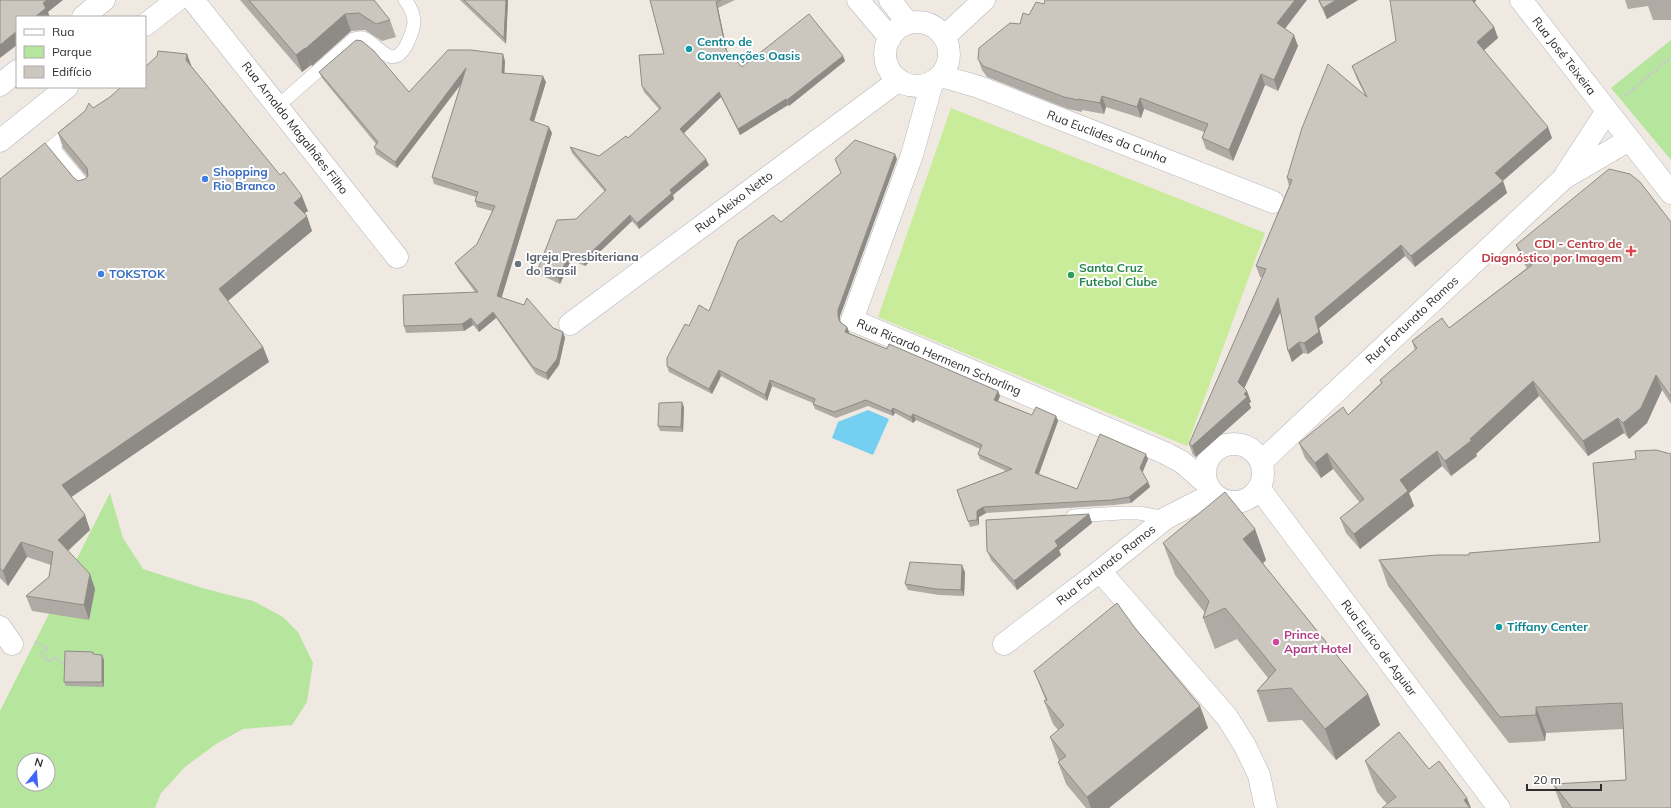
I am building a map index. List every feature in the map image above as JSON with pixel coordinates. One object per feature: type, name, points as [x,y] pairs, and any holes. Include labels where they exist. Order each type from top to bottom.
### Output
[{"type":"street","points":[[84,16],[104,0]]},
{"type":"street","points":[[146,24],[177,0]]},
{"type":"street","name":"Rua Arnaldo Magalhães Filho","points":[[193,0],[397,257]]},
{"type":"street","points":[[858,0],[890,38]]},
{"type":"street","points":[[890,0],[908,24]]},
{"type":"street","points":[[944,37],[984,0]]},
{"type":"street","name":"Rua José Teixeira","points":[[1521,0],[1607,111]]},
{"type":"street","points":[[922,22],[935,27],[944,37],[948,47],[949,57],[947,67],[936,79],[921,86],[909,85],[899,80],[890,72],[886,61],[886,49],[890,38],[897,29],[908,24],[922,22]]},
{"type":"street","points":[[0,85],[16,72]]},
{"type":"street","name":"Rua Euclides da Cunha","points":[[936,79],[979,86],[1273,202]]},
{"type":"street","name":"Rua Ricardo Hermenn Schorling","points":[[936,79],[912,155],[852,320],[1165,453],[1182,462],[1210,489]]},
{"type":"street","name":"Rua Aleixo Netto","points":[[570,324],[899,80]]},
{"type":"street","points":[[0,141],[66,88]]},
{"type":"street","points":[[1607,111],[1671,194]]},
{"type":"street","name":"Rua Fortunato Ramos","points":[[1564,178],[1607,111]]},
{"type":"street","name":"Rua Fortunato Ramos","points":[[1261,462],[1564,178],[1629,140]]},
{"type":"street","points":[[1229,444],[1242,445],[1253,451],[1261,462],[1263,476],[1259,488],[1252,496],[1243,501],[1232,503],[1222,500],[1210,489],[1204,471],[1208,458],[1217,449],[1229,444]]},
{"type":"street","name":"Rua Eurico de Aguiar","points":[[1259,488],[1499,808]]},
{"type":"street","name":"Rua Fortunato Ramos","points":[[1004,644],[1100,571],[1166,518],[1210,489]]},
{"type":"street","points":[[1100,571],[1227,717],[1245,746],[1259,774],[1266,808]]},
{"type":"lane","points":[[278,106],[354,39],[362,37],[369,41],[384,55],[393,56],[402,52],[413,33],[414,18],[409,4],[405,0]]},
{"type":"lane","points":[[28,165],[85,120]]},
{"type":"lane","points":[[52,147],[86,188]]},
{"type":"lane","points":[[1057,517],[1121,512],[1139,513],[1166,518]]},
{"type":"path","points":[[1607,111],[1671,58]]},
{"type":"path","points":[[6,635],[28,639],[48,648],[41,654],[48,662],[53,658],[57,658],[63,664]]},
{"type":"green space","points":[[1671,40],[1671,160],[1611,88]]},
{"type":"green space","name":"Santa Cruz Futebol Clube","points":[[951,108],[1265,233],[1187,446],[878,317]]},
{"type":"green space","points":[[110,493],[123,538],[143,569],[202,588],[253,601],[283,617],[298,632],[313,663],[307,702],[292,725],[243,729],[216,744],[185,767],[161,793],[155,808],[0,808],[0,711]]},
{"type":"water","points":[[868,410],[889,419],[873,455],[832,438],[838,422]]},
{"type":"building","points":[[0,0],[47,0],[43,3],[46,8],[36,16],[16,16],[16,32],[0,45]]},
{"type":"building","points":[[249,0],[374,0],[390,20],[376,24],[359,13],[345,14],[296,55]]},
{"type":"building","points":[[464,0],[506,0],[504,38]]},
{"type":"building","points":[[650,0],[721,0],[716,2],[726,50],[742,67],[809,14],[843,56],[787,100],[786,99],[738,129],[719,92],[680,129],[706,159],[670,190],[672,193],[637,223],[630,215],[583,260],[569,255],[558,278],[538,269],[557,220],[576,219],[606,190],[570,147],[599,156],[626,136],[628,138],[661,108],[642,86],[639,55],[664,54]]},
{"type":"building","points":[[1045,0],[1295,0],[1277,23],[1294,35],[1274,80],[1261,74],[1229,150],[1202,138],[1208,124],[1140,98],[1137,107],[1102,96],[1100,103],[1078,100],[1064,97],[983,66],[978,59],[979,48],[1010,23],[1020,24],[1023,13],[1029,15],[1036,2],[1044,4]]},
{"type":"building","points":[[1319,0],[1336,0],[1323,8]]},
{"type":"building","points":[[1390,0],[1472,0],[1494,27],[1477,42],[1548,127],[1495,173],[1503,181],[1411,256],[1401,245],[1315,317],[1319,332],[1304,343],[1299,342],[1288,351],[1278,298],[1238,382],[1247,391],[1244,394],[1247,397],[1192,446],[1189,444],[1266,269],[1256,266],[1292,180],[1287,178],[1302,128],[1328,64],[1367,97],[1352,66],[1396,41]]},
{"type":"building","points":[[356,40],[362,41],[374,51],[409,92],[448,50],[471,50],[503,54],[502,73],[543,76],[530,120],[549,127],[497,296],[524,305],[527,298],[553,328],[563,332],[557,359],[546,373],[533,367],[493,312],[477,326],[471,318],[462,324],[404,326],[403,295],[478,292],[455,263],[477,244],[495,206],[475,201],[478,192],[432,177],[466,68],[395,162],[374,147],[378,142],[319,72]]},
{"type":"building","name":"TOKSTOK","points":[[158,51],[187,54],[186,60],[280,175],[284,172],[302,196],[294,203],[307,216],[219,289],[263,347],[62,485],[85,515],[58,540],[90,574],[84,605],[26,596],[49,577],[53,552],[21,542],[3,571],[0,568],[0,179],[45,143],[74,178],[78,181],[85,179],[88,176],[87,168],[58,133],[85,111],[89,103],[93,108],[110,97],[120,88],[146,88],[146,66],[157,56]]},
{"type":"building","points":[[855,140],[895,154],[838,310],[840,322],[847,327],[845,332],[887,349],[889,344],[998,391],[994,400],[1032,415],[1036,407],[1056,416],[1035,473],[1077,489],[1100,434],[1146,454],[1140,468],[1148,482],[1129,497],[1112,500],[983,507],[977,511],[977,520],[968,521],[957,490],[1012,469],[978,454],[982,445],[913,414],[911,417],[893,408],[891,411],[866,400],[834,412],[813,404],[815,399],[770,380],[765,395],[719,370],[709,389],[667,366],[667,358],[685,324],[689,326],[699,305],[709,311],[738,241],[773,215],[781,222],[841,173],[835,159]]},
{"type":"building","points":[[1609,169],[1630,174],[1640,182],[1671,222],[1671,397],[1656,375],[1641,408],[1623,423],[1618,418],[1583,441],[1533,381],[1470,439],[1472,440],[1445,461],[1437,451],[1400,480],[1408,491],[1354,534],[1340,518],[1364,499],[1327,453],[1315,463],[1299,443],[1343,407],[1348,415],[1382,383],[1380,380],[1417,348],[1412,341],[1442,318],[1449,328],[1532,265],[1516,245]]},
{"type":"building","points":[[682,402],[681,427],[658,426],[659,403]]},
{"type":"building","points":[[1656,450],[1671,454],[1671,808],[1572,808],[1553,784],[1626,780],[1622,703],[1536,707],[1536,715],[1500,717],[1379,560],[1437,555],[1469,555],[1469,553],[1600,542],[1593,463],[1636,459],[1635,451]]},
{"type":"building","name":"Prince Apart Hotel","points":[[1225,492],[1255,529],[1243,539],[1368,694],[1325,729],[1291,688],[1257,691],[1276,670],[1225,608],[1203,618],[1209,601],[1163,543]]},
{"type":"building","points":[[1089,514],[1055,541],[1058,546],[1014,581],[987,551],[986,520]]},
{"type":"building","points":[[910,562],[962,565],[961,590],[936,589],[905,584]]},
{"type":"building","points":[[1117,603],[1135,628],[1200,706],[1087,797],[1058,762],[1066,756],[1050,737],[1064,725],[1044,701],[1047,700],[1034,671]]},
{"type":"building","points":[[65,651],[93,652],[93,654],[102,655],[102,682],[64,682]]},
{"type":"building","points":[[1399,732],[1429,769],[1439,761],[1467,798],[1464,800],[1470,808],[1382,808],[1396,797],[1365,761]]},
{"type":"place","name":"Centro de Convenções Oasis","points":[[689,49]]},
{"type":"place","name":"Shopping Rio Branco","points":[[205,179]]},
{"type":"place","name":"CDI - Centro de Diagnóstico por Imagem","points":[[1631,251]]},
{"type":"place","name":"Igreja Presbiteriana do Brasil","points":[[518,264]]},
{"type":"place","name":"TOKSTOK","points":[[101,274]]},
{"type":"place","name":"Santa Cruz Futebol Clube","points":[[1071,275]]},
{"type":"place","name":"Tiffany Center","points":[[1499,627]]},
{"type":"place","name":"Prince Apart Hotel","points":[[1276,642]]}]
